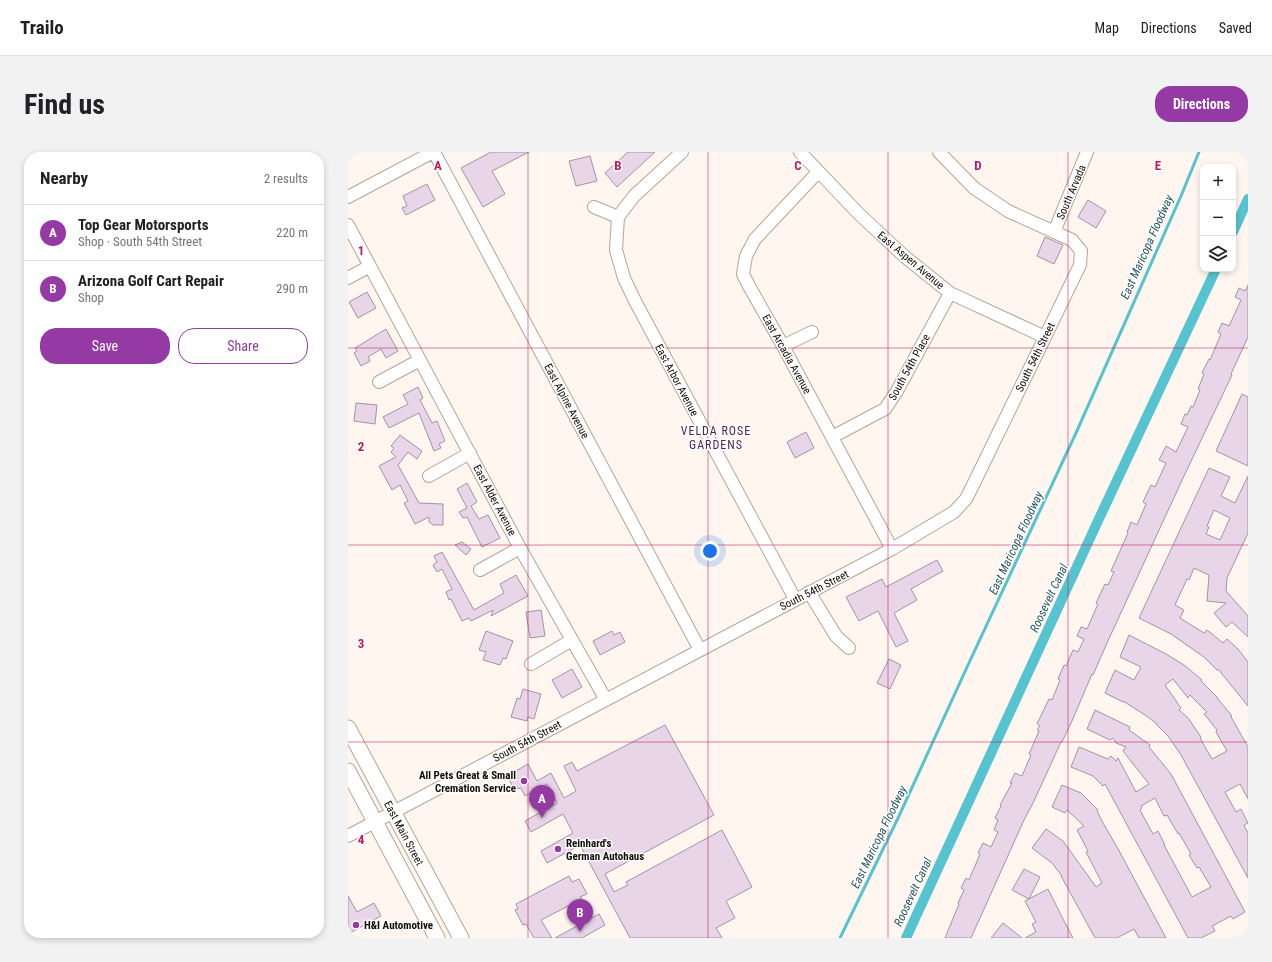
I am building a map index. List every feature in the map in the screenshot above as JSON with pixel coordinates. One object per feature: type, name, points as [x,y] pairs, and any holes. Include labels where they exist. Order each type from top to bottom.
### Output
[{"type":"main road","name":"East Main Street","points":[[348,728],[384,817],[437,938]]},
{"type":"main road","name":"East Main Street","points":[[348,771],[384,817],[461,938]]},
{"type":"street","points":[[348,197],[434,152]]},
{"type":"street","name":"East Alpine Avenue","points":[[434,152],[700,650]]},
{"type":"street","points":[[594,207],[618,217],[634,196],[682,152]]},
{"type":"street","name":"East Aspen Avenue","points":[[800,152],[859,214],[904,256],[950,293],[1045,337]]},
{"type":"street","name":"South 54th Street","points":[[348,836],[892,549],[954,512],[966,498],[1045,337],[1080,265],[1081,251],[1072,240],[1008,211],[974,188],[939,152]]},
{"type":"street","name":"South Arvada","points":[[1054,232],[1088,152]]},
{"type":"street","name":"East Arcadia Avenue","points":[[818,172],[755,239],[746,256],[743,274],[892,549]]},
{"type":"street","name":"East Arbor Avenue","points":[[618,217],[616,250],[624,278],[795,599]]},
{"type":"street","name":"East Alder Avenue","points":[[348,225],[520,548],[606,700]]},
{"type":"street","points":[[348,278],[370,266]]},
{"type":"street","name":"South 54th Place","points":[[832,437],[885,409],[897,392],[950,293]]},
{"type":"street","points":[[783,346],[812,332]]},
{"type":"street","points":[[379,382],[420,360]]},
{"type":"street","name":"East Alder Avenue","points":[[429,476],[470,453]]},
{"type":"street","name":"East Alder Avenue","points":[[480,570],[520,548]]},
{"type":"street","points":[[809,592],[836,636],[849,648]]},
{"type":"street","points":[[531,664],[572,640]]},
{"type":"building","points":[[491,152],[529,152],[492,171],[505,194],[483,207],[461,168]]},
{"type":"building","points":[[628,152],[655,152],[617,187],[605,173]]},
{"type":"building","points":[[590,156],[597,181],[576,186],[569,161]]},
{"type":"building","points":[[427,184],[435,200],[406,215],[402,208],[407,206],[403,196]]},
{"type":"building","points":[[1088,200],[1106,211],[1096,228],[1078,217]]},
{"type":"building","points":[[1045,237],[1063,245],[1054,264],[1037,256]]},
{"type":"building","points":[[1248,285],[1248,337],[1231,374],[1232,375],[1093,675],[1092,674],[1072,721],[1024,820],[971,938],[945,938],[964,890],[961,888],[966,878],[969,880],[983,843],[991,847],[998,832],[994,830],[998,820],[995,818],[1001,806],[1000,805],[1012,783],[1010,783],[1015,773],[1022,776],[1031,755],[1029,754],[1039,731],[1037,730],[1040,726],[1037,724],[1049,699],[1052,700],[1064,665],[1066,666],[1073,650],[1078,652],[1084,639],[1077,636],[1081,627],[1087,629],[1098,604],[1096,603],[1105,584],[1108,585],[1114,572],[1111,571],[1128,533],[1127,532],[1131,522],[1137,525],[1146,504],[1143,502],[1151,485],[1155,487],[1166,463],[1159,460],[1166,446],[1176,452],[1188,427],[1181,424],[1185,414],[1187,415],[1191,406],[1193,407],[1200,390],[1198,389],[1204,374],[1202,373],[1209,359],[1210,360],[1221,334],[1218,332],[1222,323],[1229,326],[1241,300],[1235,297],[1239,288],[1245,291]]},
{"type":"building","points":[[367,292],[376,308],[358,318],[349,302]]},
{"type":"building","points":[[386,329],[398,351],[386,358],[381,349],[368,357],[370,361],[361,366],[354,353],[357,351],[355,348]]},
{"type":"building","points":[[418,387],[423,398],[420,400],[432,423],[437,421],[445,441],[439,444],[441,448],[434,451],[419,413],[389,428],[383,417],[408,404],[403,395]]},
{"type":"building","points":[[1242,394],[1248,397],[1248,466],[1216,451]]},
{"type":"building","points":[[356,403],[377,405],[375,424],[354,421]]},
{"type":"building","points":[[806,432],[814,448],[795,458],[787,442]]},
{"type":"building","points":[[400,435],[422,451],[417,459],[408,452],[398,465],[419,503],[443,504],[443,525],[433,525],[429,522],[429,517],[415,524],[404,503],[408,501],[400,485],[392,490],[379,466],[396,457],[391,452],[394,448],[391,446]]},
{"type":"building","points":[[1209,468],[1230,477],[1221,496],[1235,503],[1248,476],[1248,533],[1227,578],[1226,591],[1248,616],[1248,637],[1232,622],[1226,627],[1214,613],[1226,603],[1207,601],[1209,575],[1194,568],[1189,580],[1187,579],[1175,605],[1184,610],[1180,618],[1204,633],[1207,630],[1223,643],[1227,639],[1238,649],[1248,662],[1248,706],[1218,669],[1217,670],[1204,657],[1171,634],[1139,618]],"holes":[[[1214,510],[1230,518],[1220,540],[1206,534],[1209,527],[1207,526]]]},
{"type":"building","points":[[467,483],[477,502],[471,506],[479,519],[488,515],[500,538],[482,547],[467,517],[463,518],[459,512],[467,508],[457,489]]},
{"type":"building","points":[[462,542],[471,549],[466,555],[455,545]]},
{"type":"building","points":[[442,552],[474,610],[504,593],[500,584],[516,575],[528,596],[491,616],[493,610],[471,621],[469,618],[462,621],[451,599],[449,600],[446,592],[452,589],[442,569],[437,572],[433,565],[437,562],[434,556]]},
{"type":"building","points":[[937,560],[943,571],[911,589],[917,600],[894,613],[908,641],[896,647],[878,611],[859,621],[846,597],[882,579],[886,587]]},
{"type":"building","points":[[541,610],[545,636],[530,638],[526,612]]},
{"type":"building","points":[[486,631],[513,641],[506,659],[503,658],[500,665],[483,660],[486,652],[479,650]]},
{"type":"building","points":[[612,631],[614,635],[620,632],[625,642],[600,655],[593,641]]},
{"type":"building","points":[[1129,635],[1166,654],[1184,665],[1202,680],[1201,681],[1218,698],[1232,716],[1231,717],[1248,747],[1248,799],[1240,784],[1225,792],[1236,812],[1241,809],[1248,823],[1244,825],[1248,833],[1248,878],[1181,755],[1168,736],[1157,724],[1145,715],[1123,701],[1105,693],[1115,670],[1134,680],[1141,667],[1120,657]],"holes":[[[1173,679],[1188,698],[1190,695],[1207,712],[1204,714],[1217,730],[1216,732],[1227,751],[1212,759],[1200,738],[1201,737],[1188,718],[1179,710],[1181,708],[1165,685]]]},
{"type":"building","points":[[889,659],[901,665],[890,689],[877,683]]},
{"type":"building","points":[[572,669],[582,687],[562,698],[552,680]]},
{"type":"building","points":[[523,689],[541,694],[534,719],[528,717],[527,721],[511,717],[517,698],[520,699]]},
{"type":"building","points":[[1095,710],[1130,727],[1129,730],[1150,745],[1149,747],[1171,774],[1245,912],[1233,919],[1231,916],[1212,926],[1215,931],[1201,938],[1188,938],[1105,784],[1103,786],[1093,776],[1071,767],[1079,747],[1108,759],[1111,756],[1116,761],[1118,758],[1136,792],[1149,784],[1123,751],[1126,747],[1116,743],[1113,738],[1110,740],[1087,729]],"holes":[[[1155,798],[1164,816],[1167,815],[1178,834],[1179,833],[1191,854],[1189,855],[1197,868],[1199,867],[1211,887],[1192,897],[1158,831],[1153,834],[1140,810],[1142,808],[1141,806]]]},
{"type":"building","points":[[665,725],[714,815],[605,874],[614,892],[628,885],[626,882],[722,830],[752,887],[726,901],[735,918],[716,928],[722,938],[630,938],[580,845],[547,863],[541,851],[573,833],[563,814],[531,832],[525,821],[557,803],[547,784],[525,796],[521,788],[518,789],[516,786],[513,787],[507,776],[528,764],[537,781],[551,773],[564,798],[576,791],[564,766],[572,762],[577,771]]},
{"type":"building","points":[[1062,785],[1081,793],[1098,810],[1097,811],[1103,823],[1166,938],[1139,938],[1134,929],[1117,938],[1095,938],[1062,876],[1052,863],[1032,848],[1046,829],[1063,841],[1096,887],[1102,883],[1086,852],[1088,851],[1077,830],[1084,826],[1067,810],[1065,813],[1052,807]]},
{"type":"building","points":[[1024,869],[1040,877],[1029,899],[1012,890]]},
{"type":"building","points":[[569,876],[572,882],[579,879],[587,894],[580,897],[582,899],[541,920],[552,938],[534,938],[526,924],[523,925],[515,910],[518,909],[516,904]]},
{"type":"building","points":[[1048,889],[1073,938],[1025,938],[1036,932],[1032,924],[1036,922],[1025,901]]},
{"type":"building","name":"H&I Automotive","points":[[348,896],[357,912],[374,903],[381,916],[348,934]]},
{"type":"building","points":[[599,914],[605,925],[582,938],[555,938]]},
{"type":"building","points":[[1003,923],[1022,938],[991,938]]},
{"type":"waterway","name":"East Maricopa Floodway","points":[[840,938],[899,816],[1076,433],[1199,152]]},
{"type":"waterway","name":"Roosevelt Canal","points":[[1236,225],[1248,199]]},
{"type":"waterway","name":"Roosevelt Canal","points":[[906,938],[1215,272]]},
{"type":"place","name":"All Pets Great & Small Cremation Service","points":[[524,781]]},
{"type":"place","name":"Top Gear Motorsports","points":[[542,818]]},
{"type":"place","name":"Reinhard's German Autohaus","points":[[558,849]]},
{"type":"place","name":"H&I Automotive","points":[[356,925]]},
{"type":"place","name":"Arizona Golf Cart Repair","points":[[580,932]]},
{"type":"district","name":"VELDA ROSE GARDENS","points":[[716,438]]}]
